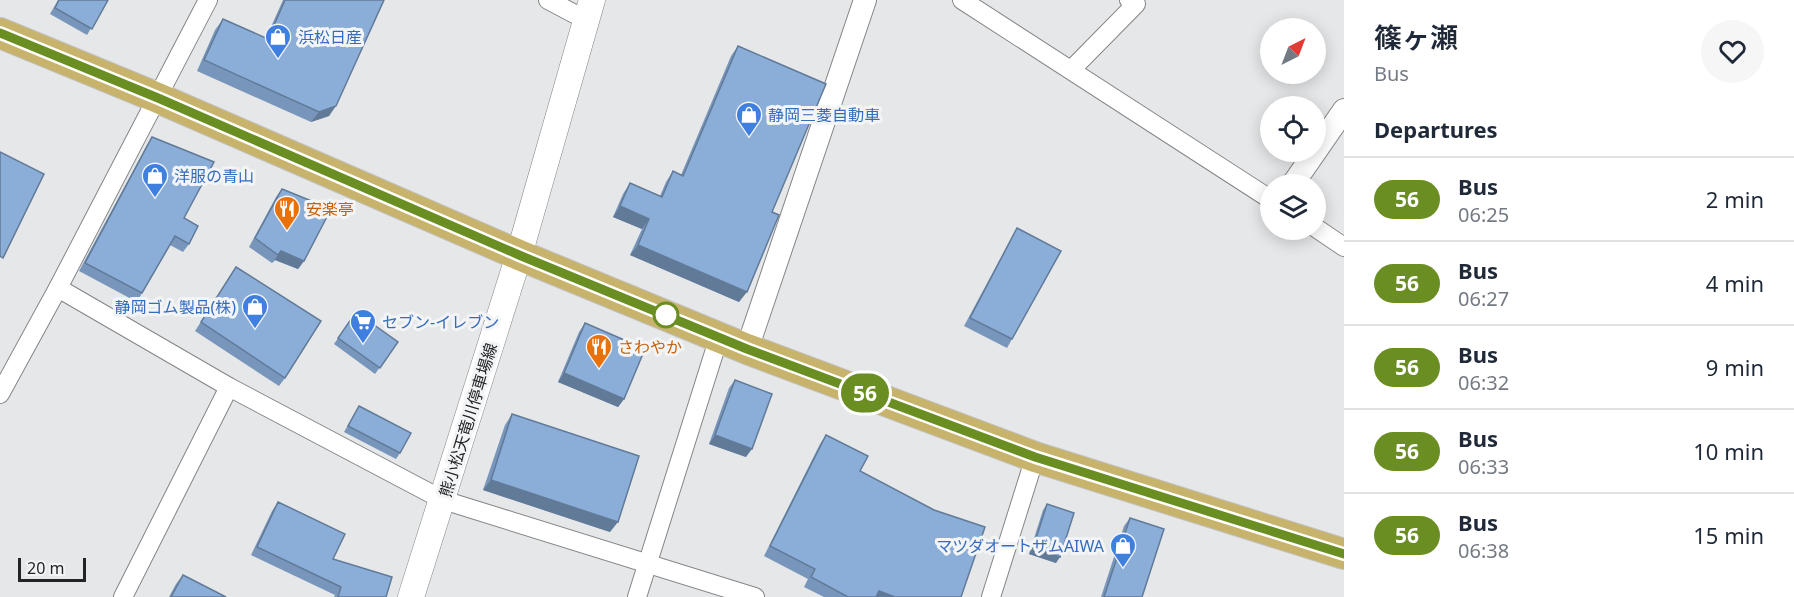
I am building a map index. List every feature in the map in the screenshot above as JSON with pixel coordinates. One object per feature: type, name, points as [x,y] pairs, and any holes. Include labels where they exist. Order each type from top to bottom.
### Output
[{"type":"highway","points":[[0,33],[158,98],[519,255],[747,349],[1035,457],[1344,554]]},
{"type":"main road","name":"熊小松天竜川停車場線","points":[[411,597],[519,255],[589,10]]},
{"type":"street","points":[[0,394],[58,288],[208,0]]},
{"type":"street","points":[[548,0],[589,10]]},
{"type":"street","points":[[747,349],[865,0]]},
{"type":"street","points":[[962,0],[1260,192]]},
{"type":"street","points":[[1072,69],[1134,1]]},
{"type":"street","points":[[1300,174],[1344,110]]},
{"type":"street","points":[[1326,235],[1344,247]]},
{"type":"street","points":[[58,288],[229,387],[443,500],[755,597]]},
{"type":"street","points":[[637,597],[719,337]]},
{"type":"street","points":[[123,597],[229,387]]},
{"type":"street","points":[[991,597],[1035,457]]},
{"type":"building","points":[[59,0],[108,0],[92,29],[55,8]]},
{"type":"building","name":"浜松日産","points":[[285,0],[384,0],[336,106],[319,112],[204,60],[223,19],[268,39]]},
{"type":"building","name":"静岡三菱自動車","points":[[738,46],[826,84],[772,212],[779,215],[747,292],[638,245],[649,219],[620,206],[630,183],[662,197],[673,171],[683,176]]},
{"type":"building","name":"洋服の青山","points":[[152,137],[214,162],[184,218],[198,226],[189,244],[175,236],[142,293],[85,263]]},
{"type":"building","points":[[0,152],[44,174],[3,258],[0,256]]},
{"type":"building","name":"安楽亭","points":[[282,189],[331,209],[304,261],[281,251],[278,255],[255,238]]},
{"type":"building","points":[[1017,228],[1061,251],[1012,339],[970,318]]},
{"type":"building","name":"静岡ゴム製品(株)","points":[[236,267],[321,321],[285,378],[201,322]]},
{"type":"building","name":"セブン-イレブン","points":[[356,312],[398,342],[380,368],[338,338]]},
{"type":"building","name":"さわやか","points":[[585,323],[645,349],[624,399],[564,373]]},
{"type":"building","points":[[735,380],[772,394],[752,449],[715,435]]},
{"type":"building","points":[[359,406],[411,433],[400,453],[348,426]]},
{"type":"building","points":[[512,414],[639,456],[618,522],[491,480]]},
{"type":"building","points":[[826,435],[868,456],[860,471],[934,510],[985,527],[961,597],[895,597],[879,591],[876,597],[848,597],[811,577],[815,569],[770,546]]},
{"type":"building","points":[[278,502],[345,534],[333,559],[392,577],[386,597],[338,597],[341,587],[257,547]]},
{"type":"building","points":[[1047,504],[1074,513],[1060,557],[1033,548]]},
{"type":"building","points":[[1130,518],[1164,529],[1142,597],[1104,597]]},
{"type":"building","points":[[183,575],[226,597],[171,597]]},
{"type":"bus line","name":"56","points":[[0,33],[158,98],[519,255],[747,349],[1035,457],[1344,554]]},
{"type":"place","name":"浜松日産","points":[[278,60]]},
{"type":"place","name":"静岡三菱自動車","points":[[749,138]]},
{"type":"place","name":"洋服の青山","points":[[155,199]]},
{"type":"place","name":"安楽亭","points":[[287,232]]},
{"type":"place","name":"静岡ゴム製品(株)","points":[[255,330]]},
{"type":"place","name":"セブン-イレブン","points":[[363,345]]},
{"type":"place","name":"さわやか","points":[[599,370]]},
{"type":"place","name":"マツダオートザムAIWA","points":[[1123,569]]}]
